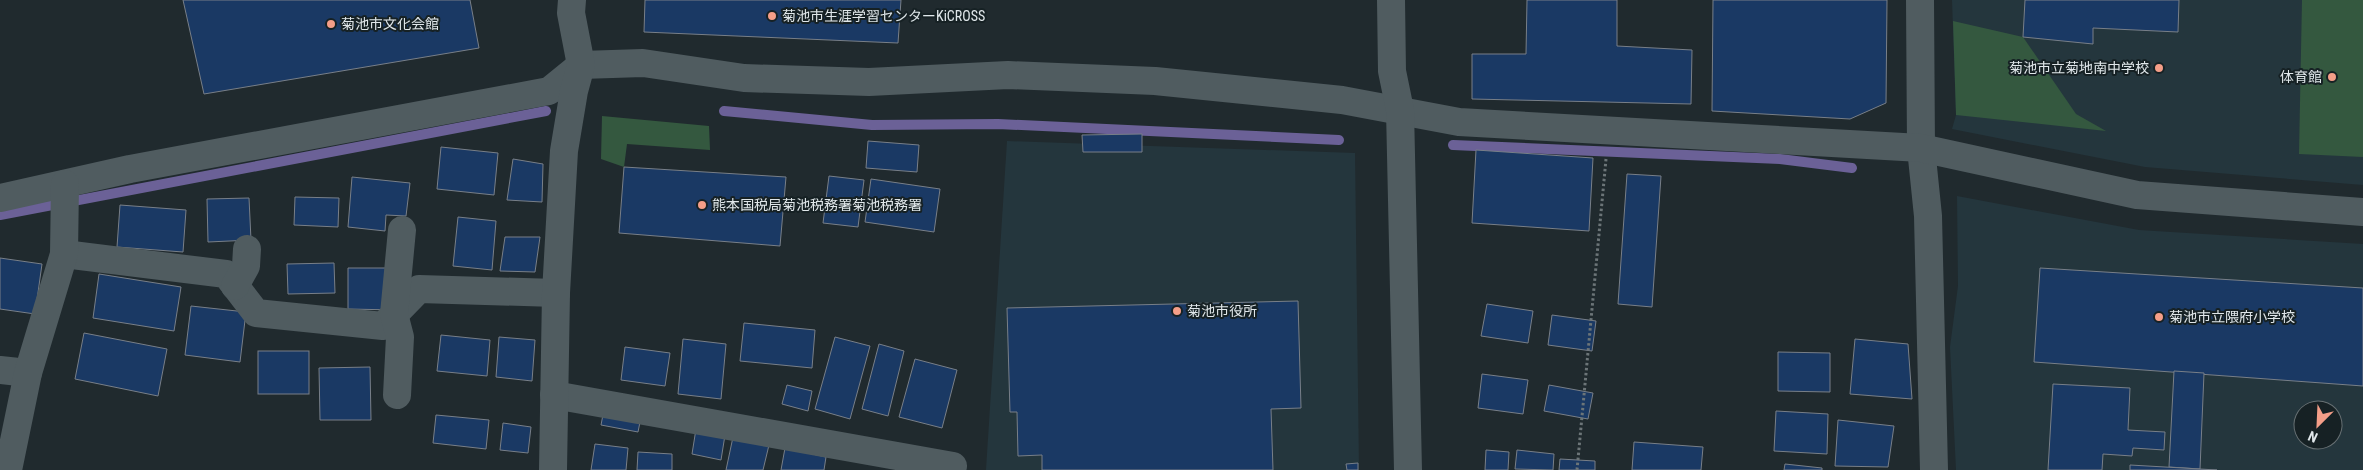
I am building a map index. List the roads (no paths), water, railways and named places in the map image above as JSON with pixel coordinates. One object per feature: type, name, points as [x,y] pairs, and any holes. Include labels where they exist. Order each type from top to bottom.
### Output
[{"type":"street","points":[[552,470],[556,293],[564,151],[574,92],[581,65],[571,13],[572,0]]},
{"type":"street","points":[[1391,0],[1392,71],[1400,110],[1408,470]]},
{"type":"street","points":[[1920,0],[1921,148],[1928,216],[1934,470]]},
{"type":"street","points":[[0,198],[130,169],[549,91],[581,65],[643,63],[744,78],[869,82],[1008,75],[1155,81],[1342,100],[1459,122],[1921,148],[2137,196],[2363,212]]},
{"type":"street","points":[[8,470],[28,373],[64,254],[65,184]]},
{"type":"street","points":[[396,395],[400,337],[394,314],[402,230]]},
{"type":"street","points":[[235,286],[246,266],[247,249]]},
{"type":"street","points":[[64,254],[226,274],[256,313],[383,326],[419,290],[556,293]]},
{"type":"street","points":[[0,370],[28,373]]},
{"type":"street","points":[[554,396],[953,466]]},
{"type":"waterway","points":[[0,215],[546,111]]},
{"type":"waterway","points":[[724,111],[872,125],[998,124],[1339,140]]},
{"type":"waterway","points":[[1453,145],[1780,159],[1852,168]]},
{"type":"place","name":"菊池市生涯学習センターKiCROSS","points":[[772,16]]},
{"type":"place","name":"菊池市文化会館","points":[[331,24]]},
{"type":"place","name":"菊池市立菊地南中学校","points":[[2159,68]]},
{"type":"place","name":"体育館","points":[[2332,77]]},
{"type":"place","name":"熊本国税局菊池税務署菊池税務署","points":[[702,205]]},
{"type":"place","name":"菊池市役所","points":[[1177,311]]},
{"type":"place","name":"菊池市立隈府小学校","points":[[2159,317]]}]
